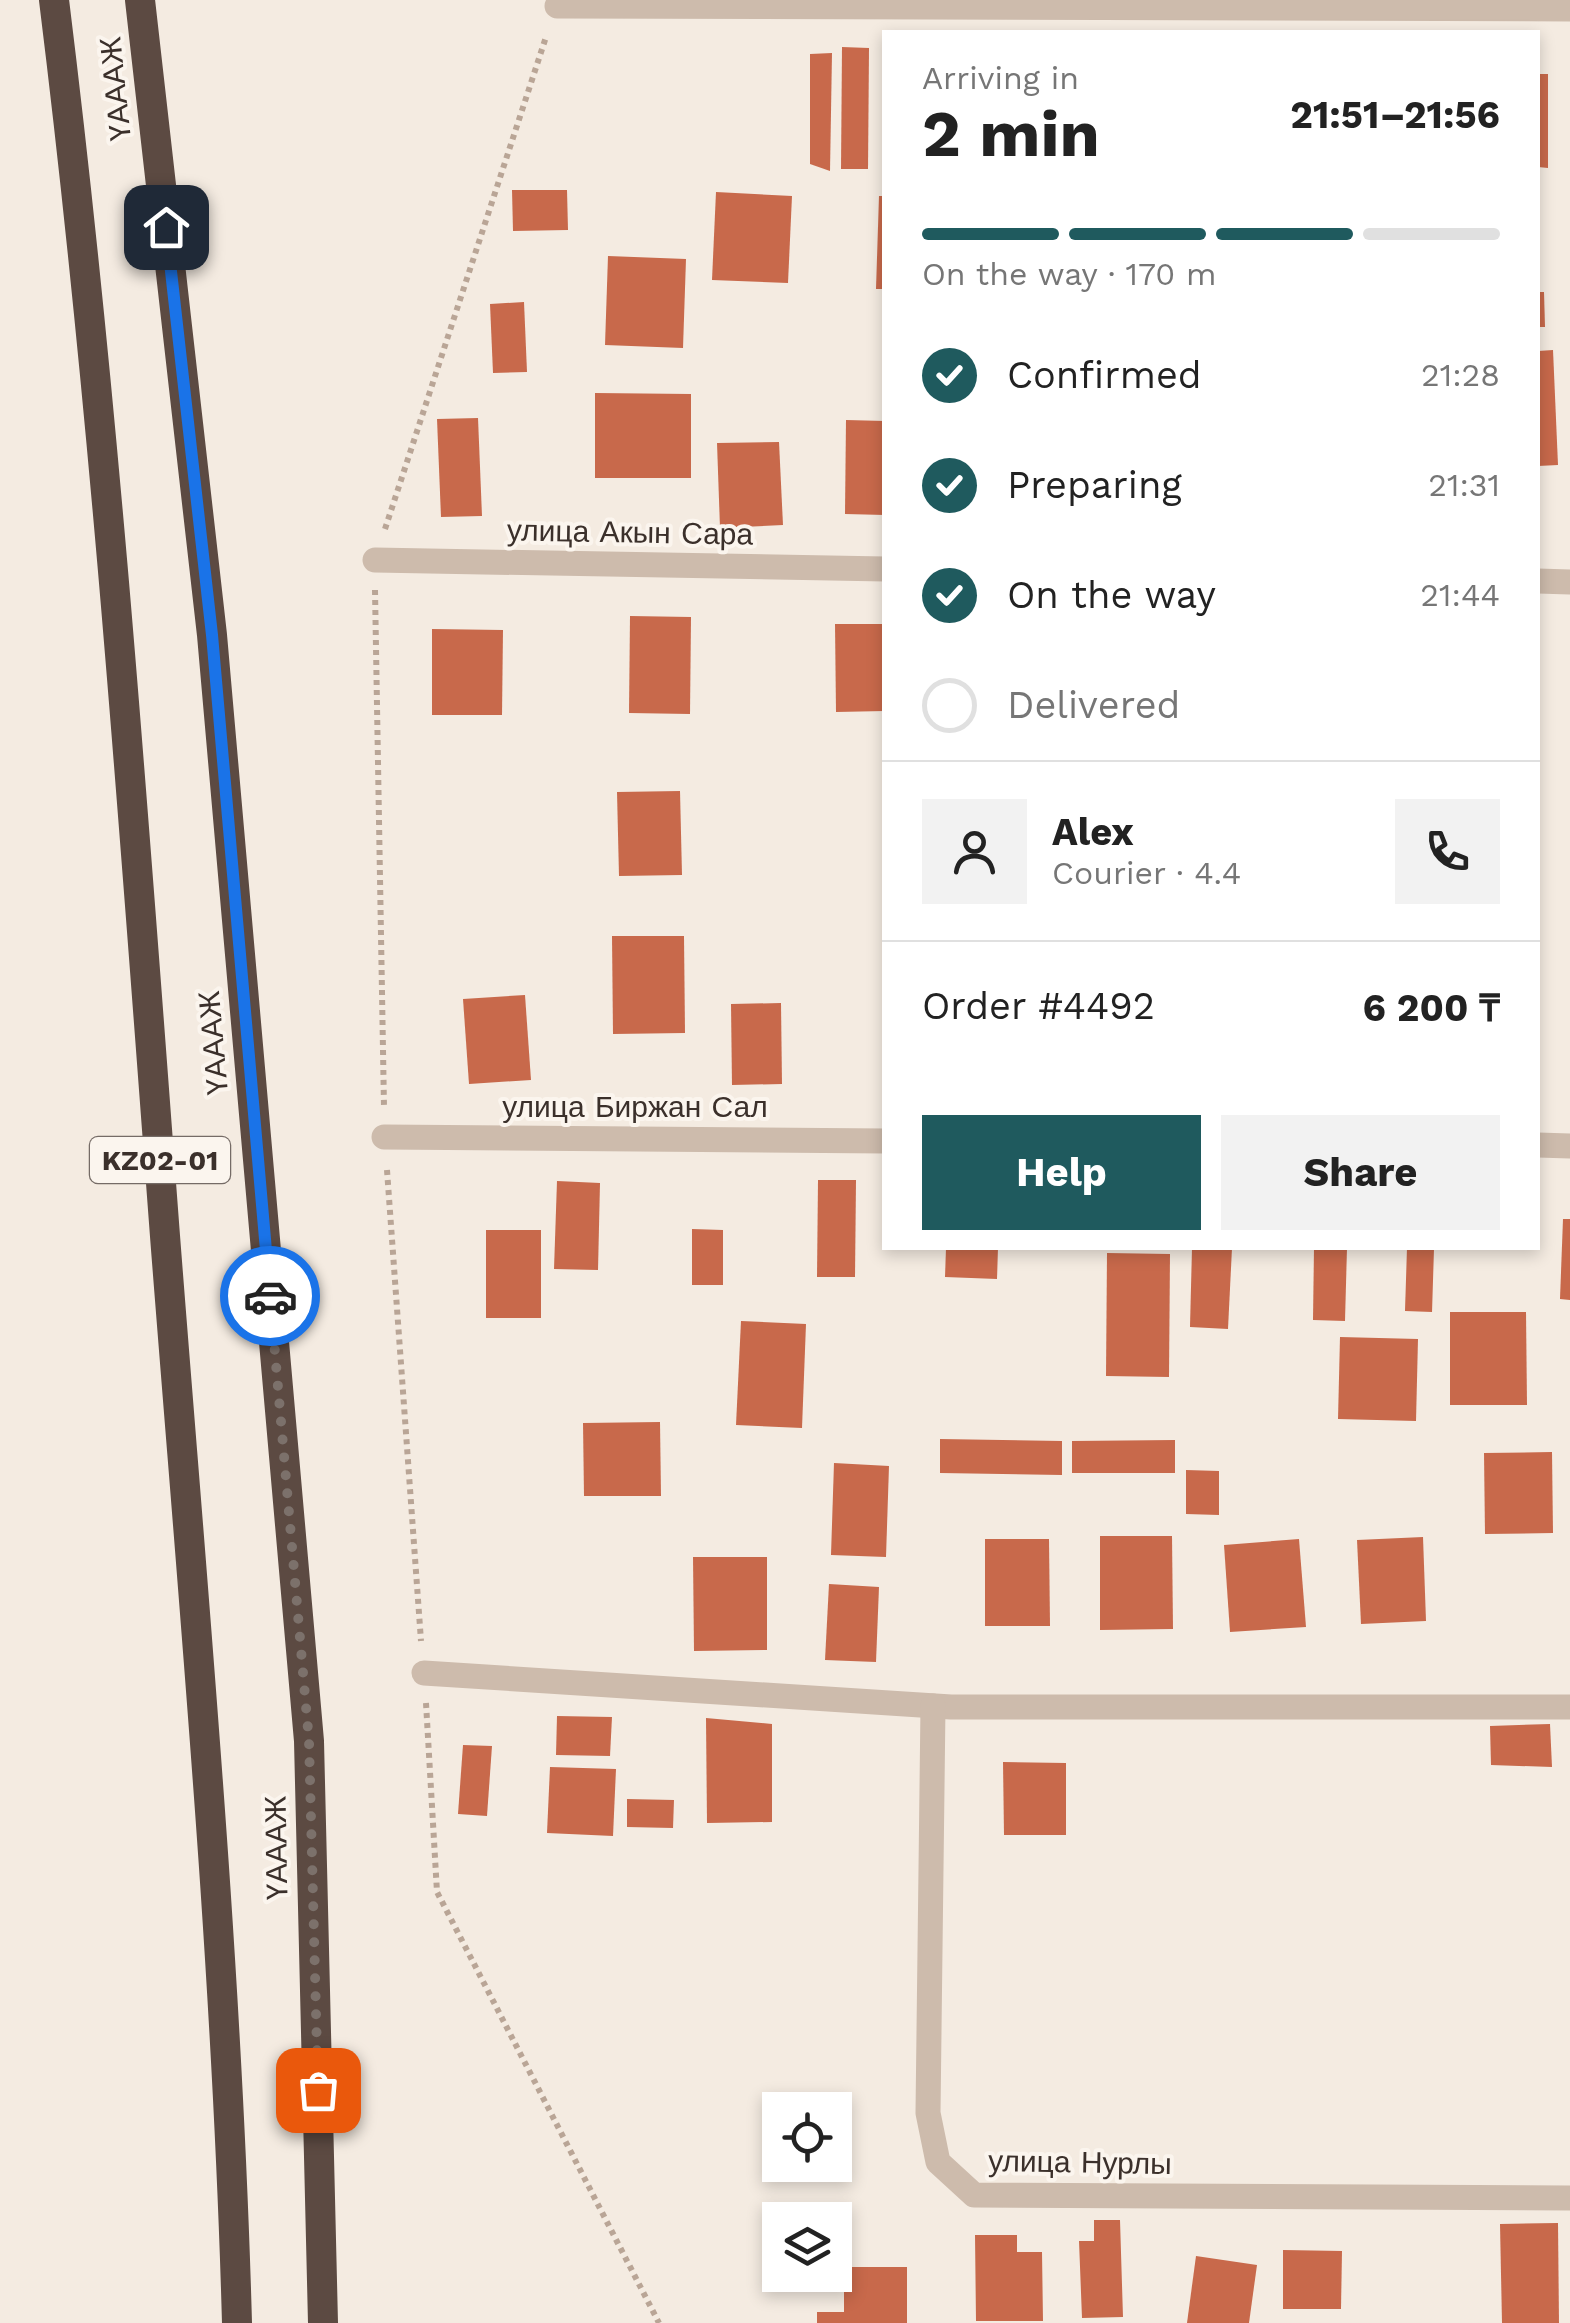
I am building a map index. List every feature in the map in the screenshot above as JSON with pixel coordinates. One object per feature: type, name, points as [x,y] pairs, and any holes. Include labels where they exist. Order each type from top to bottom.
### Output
[{"type":"highway","name":"ҮАААЖ","points":[[54,0],[86,260],[121,661],[230,2070],[237,2323]]},
{"type":"highway","name":"ҮАААЖ","points":[[140,0],[212,635],[309,1741],[324,2323]]},
{"type":"street","points":[[557,6],[1570,9]]},
{"type":"street","name":"улица Акын Сара","points":[[374,560],[882,570]]},
{"type":"street","points":[[1540,581],[1570,582]]},
{"type":"street","name":"улица Биржан Сал","points":[[384,1137],[882,1140]]},
{"type":"street","points":[[1540,1145],[1570,1146]]},
{"type":"street","points":[[424,1674],[932,1706],[1570,1706]]},
{"type":"street","name":"улица Нурлы","points":[[932,1706],[928,2113],[938,2162],[974,2195],[1570,2198]]},
{"type":"building","points":[[842,47],[869,48],[868,169],[841,169]]},
{"type":"building","points":[[832,53],[830,171],[810,164],[810,54]]},
{"type":"building","points":[[1540,74],[1548,74],[1548,168],[1540,167]]},
{"type":"building","points":[[512,190],[567,190],[568,230],[513,231]]},
{"type":"building","points":[[716,192],[792,196],[788,283],[712,280]]},
{"type":"building","points":[[879,196],[882,196],[882,289],[876,289]]},
{"type":"building","points":[[608,256],[686,259],[683,348],[605,345]]},
{"type":"building","points":[[1540,292],[1544,292],[1545,327],[1540,327]]},
{"type":"building","points":[[524,302],[527,372],[493,373],[490,304]]},
{"type":"building","points":[[1553,350],[1558,465],[1540,466],[1540,351]]},
{"type":"building","points":[[595,393],[691,394],[691,478],[595,478]]},
{"type":"building","points":[[478,418],[482,516],[441,517],[437,419]]},
{"type":"building","points":[[846,420],[882,421],[882,515],[845,514]]},
{"type":"building","points":[[779,442],[783,525],[720,528],[717,443]]},
{"type":"building","points":[[630,616],[691,617],[690,714],[629,713]]},
{"type":"building","points":[[835,624],[882,624],[882,711],[836,712]]},
{"type":"building","points":[[432,629],[503,630],[502,715],[432,715]]},
{"type":"building","points":[[680,791],[682,875],[619,876],[617,792]]},
{"type":"building","points":[[612,936],[684,936],[685,1033],[613,1034]]},
{"type":"building","points":[[525,995],[531,1080],[469,1084],[463,999]]},
{"type":"building","points":[[781,1003],[782,1084],[732,1085],[731,1004]]},
{"type":"building","points":[[818,1180],[856,1180],[855,1277],[817,1277]]},
{"type":"building","points":[[557,1181],[600,1183],[598,1270],[554,1269]]},
{"type":"building","points":[[1563,1219],[1570,1219],[1570,1300],[1560,1299]]},
{"type":"building","points":[[692,1229],[723,1230],[723,1285],[692,1285]]},
{"type":"building","points":[[486,1230],[541,1230],[541,1318],[486,1318]]},
{"type":"building","points":[[946,1250],[998,1250],[997,1279],[945,1277]]},
{"type":"building","points":[[1192,1250],[1232,1250],[1228,1329],[1190,1327]]},
{"type":"building","points":[[1314,1250],[1347,1250],[1345,1321],[1313,1320]]},
{"type":"building","points":[[1407,1250],[1434,1250],[1432,1312],[1405,1311]]},
{"type":"building","points":[[1107,1253],[1170,1254],[1169,1377],[1106,1376]]},
{"type":"building","points":[[1450,1312],[1526,1312],[1527,1405],[1450,1405]]},
{"type":"building","points":[[741,1321],[806,1324],[802,1428],[736,1425]]},
{"type":"building","points":[[1340,1337],[1418,1339],[1416,1421],[1338,1419]]},
{"type":"building","points":[[660,1422],[661,1496],[584,1496],[583,1423]]},
{"type":"building","points":[[940,1439],[1062,1441],[1062,1475],[940,1473]]},
{"type":"building","points":[[1175,1440],[1175,1473],[1072,1473],[1072,1441]]},
{"type":"building","points":[[1552,1452],[1553,1533],[1485,1534],[1484,1453]]},
{"type":"building","points":[[834,1463],[889,1466],[886,1557],[831,1555]]},
{"type":"building","points":[[1186,1470],[1219,1471],[1219,1515],[1186,1514]]},
{"type":"building","points":[[1100,1536],[1172,1536],[1173,1629],[1100,1630]]},
{"type":"building","points":[[1423,1537],[1426,1621],[1361,1624],[1357,1540]]},
{"type":"building","points":[[985,1539],[1049,1539],[1050,1626],[985,1626]]},
{"type":"building","points":[[1299,1539],[1306,1627],[1230,1632],[1224,1545]]},
{"type":"building","points":[[693,1557],[767,1557],[767,1650],[694,1651]]},
{"type":"building","points":[[829,1584],[879,1587],[876,1662],[825,1660]]},
{"type":"building","points":[[557,1716],[612,1717],[610,1756],[556,1755]]},
{"type":"building","points":[[706,1718],[772,1724],[772,1822],[707,1823]]},
{"type":"building","points":[[1550,1724],[1552,1767],[1491,1765],[1490,1726]]},
{"type":"building","points":[[463,1745],[492,1746],[487,1816],[458,1814]]},
{"type":"building","points":[[1003,1762],[1066,1763],[1066,1835],[1004,1835]]},
{"type":"building","points":[[550,1767],[616,1769],[613,1836],[547,1833]]},
{"type":"building","points":[[627,1799],[674,1800],[673,1828],[627,1827]]},
{"type":"building","points":[[1094,2220],[1120,2220],[1123,2317],[1082,2318],[1079,2241],[1094,2241]]},
{"type":"building","points":[[1558,2223],[1559,2323],[1502,2323],[1500,2224]]},
{"type":"building","points":[[975,2235],[1017,2235],[1017,2252],[1042,2252],[1043,2321],[976,2321]]},
{"type":"building","points":[[1283,2250],[1342,2251],[1341,2309],[1283,2309]]},
{"type":"building","points":[[1196,2256],[1257,2265],[1249,2323],[1187,2323]]},
{"type":"building","points":[[852,2267],[907,2267],[907,2323],[817,2323],[817,2312],[844,2312],[844,2292],[852,2292]]},
{"type":"way so far","points":[[270,1296],[309,1741],[318,2090]]},
{"type":"route","points":[[166,227],[212,635],[270,1296]]}]
